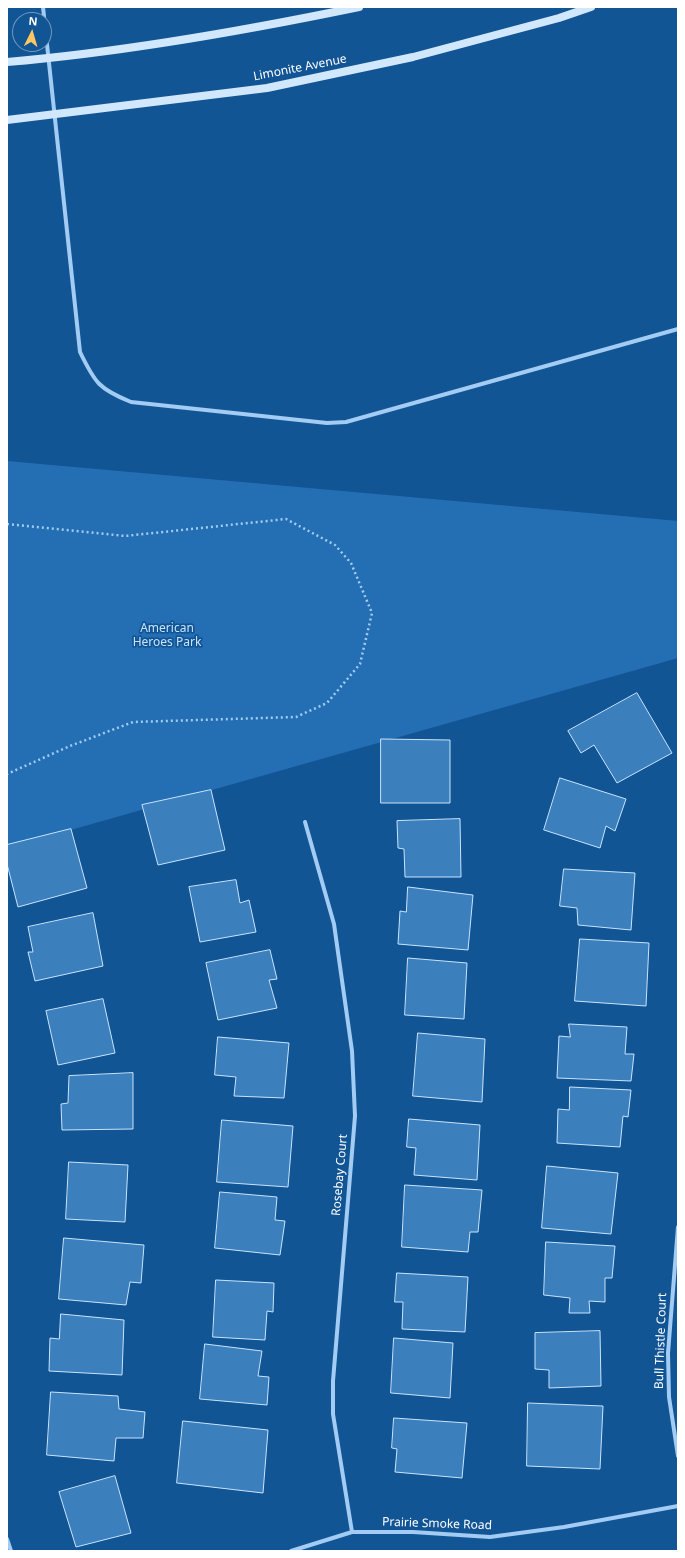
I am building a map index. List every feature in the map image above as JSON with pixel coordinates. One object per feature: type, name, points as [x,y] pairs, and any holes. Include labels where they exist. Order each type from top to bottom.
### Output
[{"type":"main road","points":[[7,62],[48,59],[226,34],[359,7]]},
{"type":"main road","name":"Limonite Avenue","points":[[7,120],[267,88],[413,57],[559,18],[591,7]]},
{"type":"street","points":[[43,7],[80,352],[93,379],[108,393],[131,402],[327,423],[346,422],[678,329]]},
{"type":"street","name":"Rosebay Court","points":[[305,822],[334,924],[352,1051],[355,1116],[333,1381],[334,1414],[352,1532]]},
{"type":"street","name":"Bull Thistle Court","points":[[678,1227],[668,1353],[669,1397],[678,1456]]},
{"type":"street","name":"Prairie Smoke Road","points":[[291,1551],[352,1532],[413,1532],[490,1537],[564,1527],[678,1506]]},
{"type":"street","points":[[7,1539],[11,1551]]},
{"type":"path","points":[[7,524],[125,536],[286,519],[335,545],[351,564],[372,613],[360,664],[327,703],[296,717],[134,722],[70,746],[7,774]]},
{"type":"green space","name":"American Heroes Park","points":[[7,461],[678,521],[678,658],[7,848]]},
{"type":"building","points":[[637,693],[672,753],[617,783],[594,745],[581,753],[568,731]]},
{"type":"building","points":[[381,739],[450,740],[450,803],[381,803]]},
{"type":"building","points":[[560,778],[626,799],[615,831],[606,826],[600,848],[544,830]]},
{"type":"building","points":[[211,790],[225,850],[158,865],[142,805]]},
{"type":"building","points":[[460,819],[461,877],[405,877],[404,849],[398,848],[397,821]]},
{"type":"building","points":[[71,829],[87,888],[18,907],[7,864],[7,845]]},
{"type":"building","points":[[564,869],[635,873],[631,930],[578,925],[577,908],[560,906]]},
{"type":"building","points":[[236,880],[240,903],[249,900],[256,932],[200,942],[189,887]]},
{"type":"building","points":[[408,887],[473,895],[468,950],[398,944],[400,911],[406,912]]},
{"type":"building","points":[[93,913],[103,966],[35,981],[28,952],[33,952],[28,927]]},
{"type":"building","points":[[580,939],[649,943],[646,1006],[575,1001]]},
{"type":"building","points":[[270,950],[277,979],[269,980],[277,1008],[218,1020],[206,963]]},
{"type":"building","points":[[408,958],[467,963],[464,1019],[405,1015]]},
{"type":"building","points":[[103,999],[115,1053],[58,1065],[46,1011]]},
{"type":"building","points":[[569,1024],[627,1027],[625,1054],[634,1054],[631,1081],[557,1078],[559,1036],[570,1037]]},
{"type":"building","points":[[418,1033],[485,1039],[482,1102],[413,1096]]},
{"type":"building","points":[[218,1037],[289,1043],[284,1098],[234,1096],[236,1077],[215,1075]]},
{"type":"building","points":[[133,1073],[133,1129],[62,1130],[61,1104],[68,1103],[69,1076]]},
{"type":"building","points":[[570,1087],[631,1090],[628,1117],[623,1116],[620,1147],[557,1143],[558,1109],[569,1110]]},
{"type":"building","points":[[409,1119],[480,1125],[477,1180],[414,1175],[416,1148],[407,1147]]},
{"type":"building","points":[[222,1120],[293,1126],[288,1187],[217,1182]]},
{"type":"building","points":[[69,1162],[128,1165],[125,1222],[66,1219]]},
{"type":"building","points":[[547,1166],[618,1173],[611,1234],[542,1228]]},
{"type":"building","points":[[405,1185],[482,1190],[478,1232],[470,1232],[468,1252],[402,1247]]},
{"type":"building","points":[[220,1192],[277,1197],[275,1220],[285,1221],[280,1255],[215,1248]]},
{"type":"building","points":[[64,1238],[144,1245],[141,1283],[130,1282],[126,1305],[59,1299]]},
{"type":"building","points":[[546,1242],[615,1246],[612,1278],[605,1278],[605,1302],[589,1301],[590,1313],[569,1313],[570,1298],[544,1295]]},
{"type":"building","points":[[397,1273],[468,1277],[465,1332],[402,1329],[403,1302],[395,1302]]},
{"type":"building","points":[[216,1280],[274,1283],[273,1312],[267,1311],[265,1340],[213,1337]]},
{"type":"building","points":[[61,1314],[124,1320],[122,1375],[49,1371],[50,1338],[59,1339]]},
{"type":"building","points":[[600,1331],[601,1386],[549,1388],[549,1370],[535,1369],[535,1333]]},
{"type":"building","points":[[394,1338],[453,1343],[450,1398],[391,1393]]},
{"type":"building","points":[[205,1344],[262,1351],[258,1376],[269,1377],[267,1405],[200,1399]]},
{"type":"building","points":[[51,1392],[118,1396],[119,1409],[145,1412],[143,1438],[116,1438],[114,1461],[47,1455]]},
{"type":"building","points":[[528,1403],[603,1406],[600,1469],[527,1466]]},
{"type":"building","points":[[394,1418],[467,1423],[462,1478],[395,1472],[397,1449],[392,1448]]},
{"type":"building","points":[[183,1421],[268,1430],[263,1493],[177,1483]]},
{"type":"building","points":[[115,1476],[131,1533],[76,1547],[59,1492]]}]
